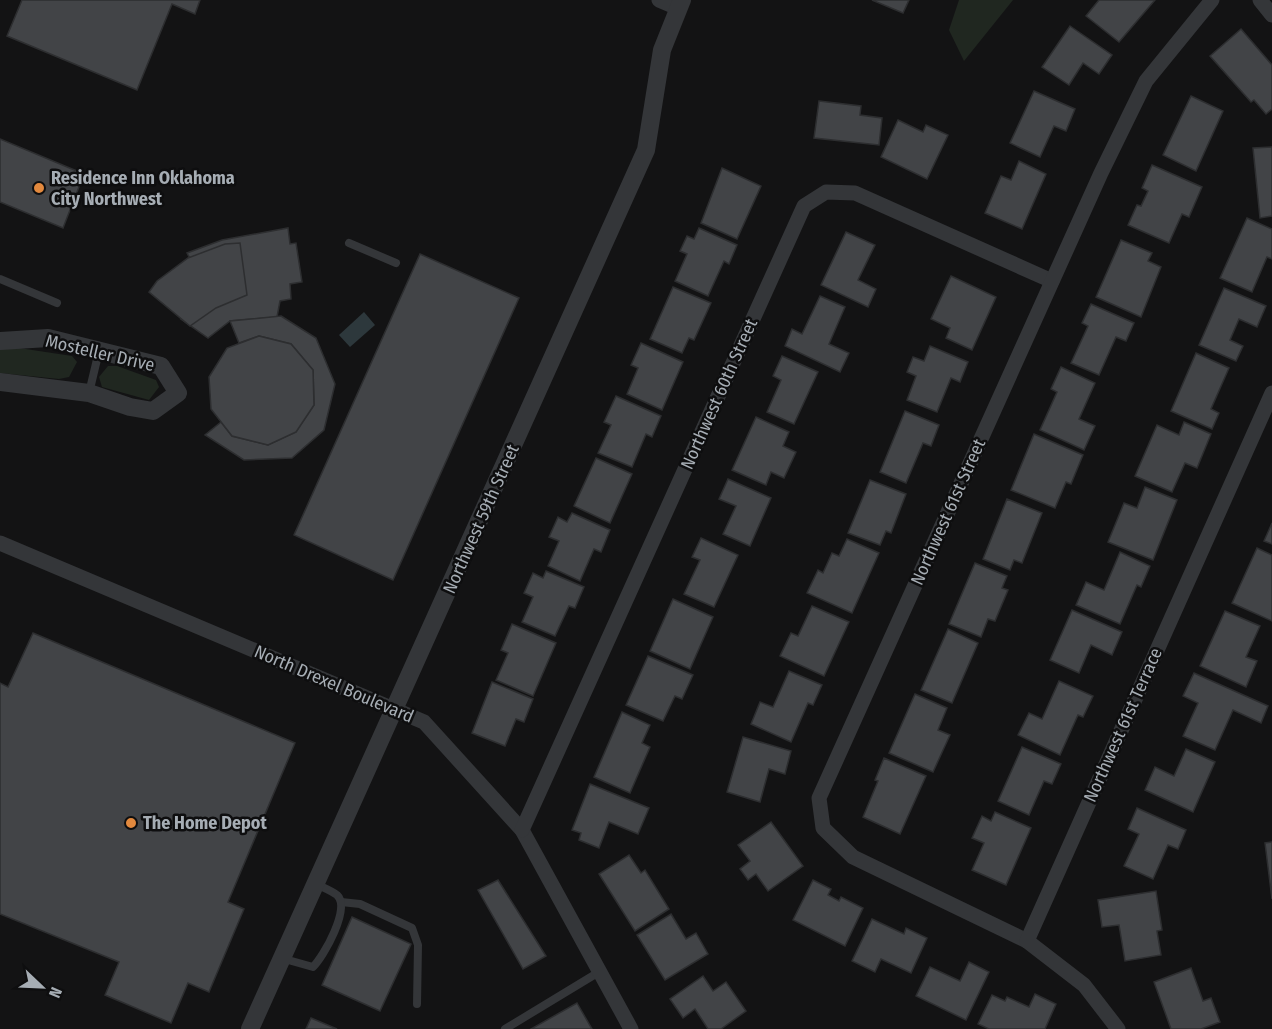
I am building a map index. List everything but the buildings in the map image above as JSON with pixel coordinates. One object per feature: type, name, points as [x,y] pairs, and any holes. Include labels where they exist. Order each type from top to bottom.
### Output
[{"type":"street","points":[[659,0],[680,4]]},
{"type":"street","name":"Northwest 61st Street","points":[[1027,941],[852,857],[823,828],[819,798],[1052,281],[1146,81],[1212,0]]},
{"type":"street","points":[[1260,0],[1272,15]]},
{"type":"street","name":"Northwest 59th Street","points":[[250,1029],[646,150],[662,50],[680,4]]},
{"type":"street","name":"Northwest 60th Street","points":[[522,830],[804,206],[826,192],[855,194],[1052,281]]},
{"type":"street","name":"Mosteller Drive","points":[[0,341],[48,338],[161,366],[178,393],[153,411],[130,407],[89,393],[0,382]]},
{"type":"street","name":"Northwest 61st Terrace","points":[[1027,941],[1272,393]]},
{"type":"street","name":"North Drexel Boulevard","points":[[0,543],[424,722],[522,830],[631,1029]]},
{"type":"street","points":[[1027,941],[1084,985],[1118,1029]]},
{"type":"lane","points":[[349,243],[396,263]]},
{"type":"lane","points":[[0,279],[57,303]]},
{"type":"lane","points":[[89,393],[99,351]]},
{"type":"lane","points":[[281,958],[313,967],[322,958],[341,914],[341,903],[337,895],[315,884]]},
{"type":"lane","points":[[341,903],[360,904],[412,928],[418,945],[417,1004]]},
{"type":"lane","points":[[505,1029],[598,972]]},
{"type":"shaded area","points":[[959,0],[1013,0],[964,61],[949,30]]},
{"type":"shaded area","points":[[364,312],[375,325],[350,347],[339,335]]},
{"type":"shaded area","points":[[6,346],[72,356],[77,362],[69,377],[59,379],[0,373],[0,348]]},
{"type":"shaded area","points":[[108,366],[117,366],[156,380],[159,387],[149,400],[102,387],[99,377]]},
{"type":"place","name":"Residence Inn Oklahoma City Northwest","points":[[39,188]]},
{"type":"place","name":"The Home Depot","points":[[131,823]]}]
